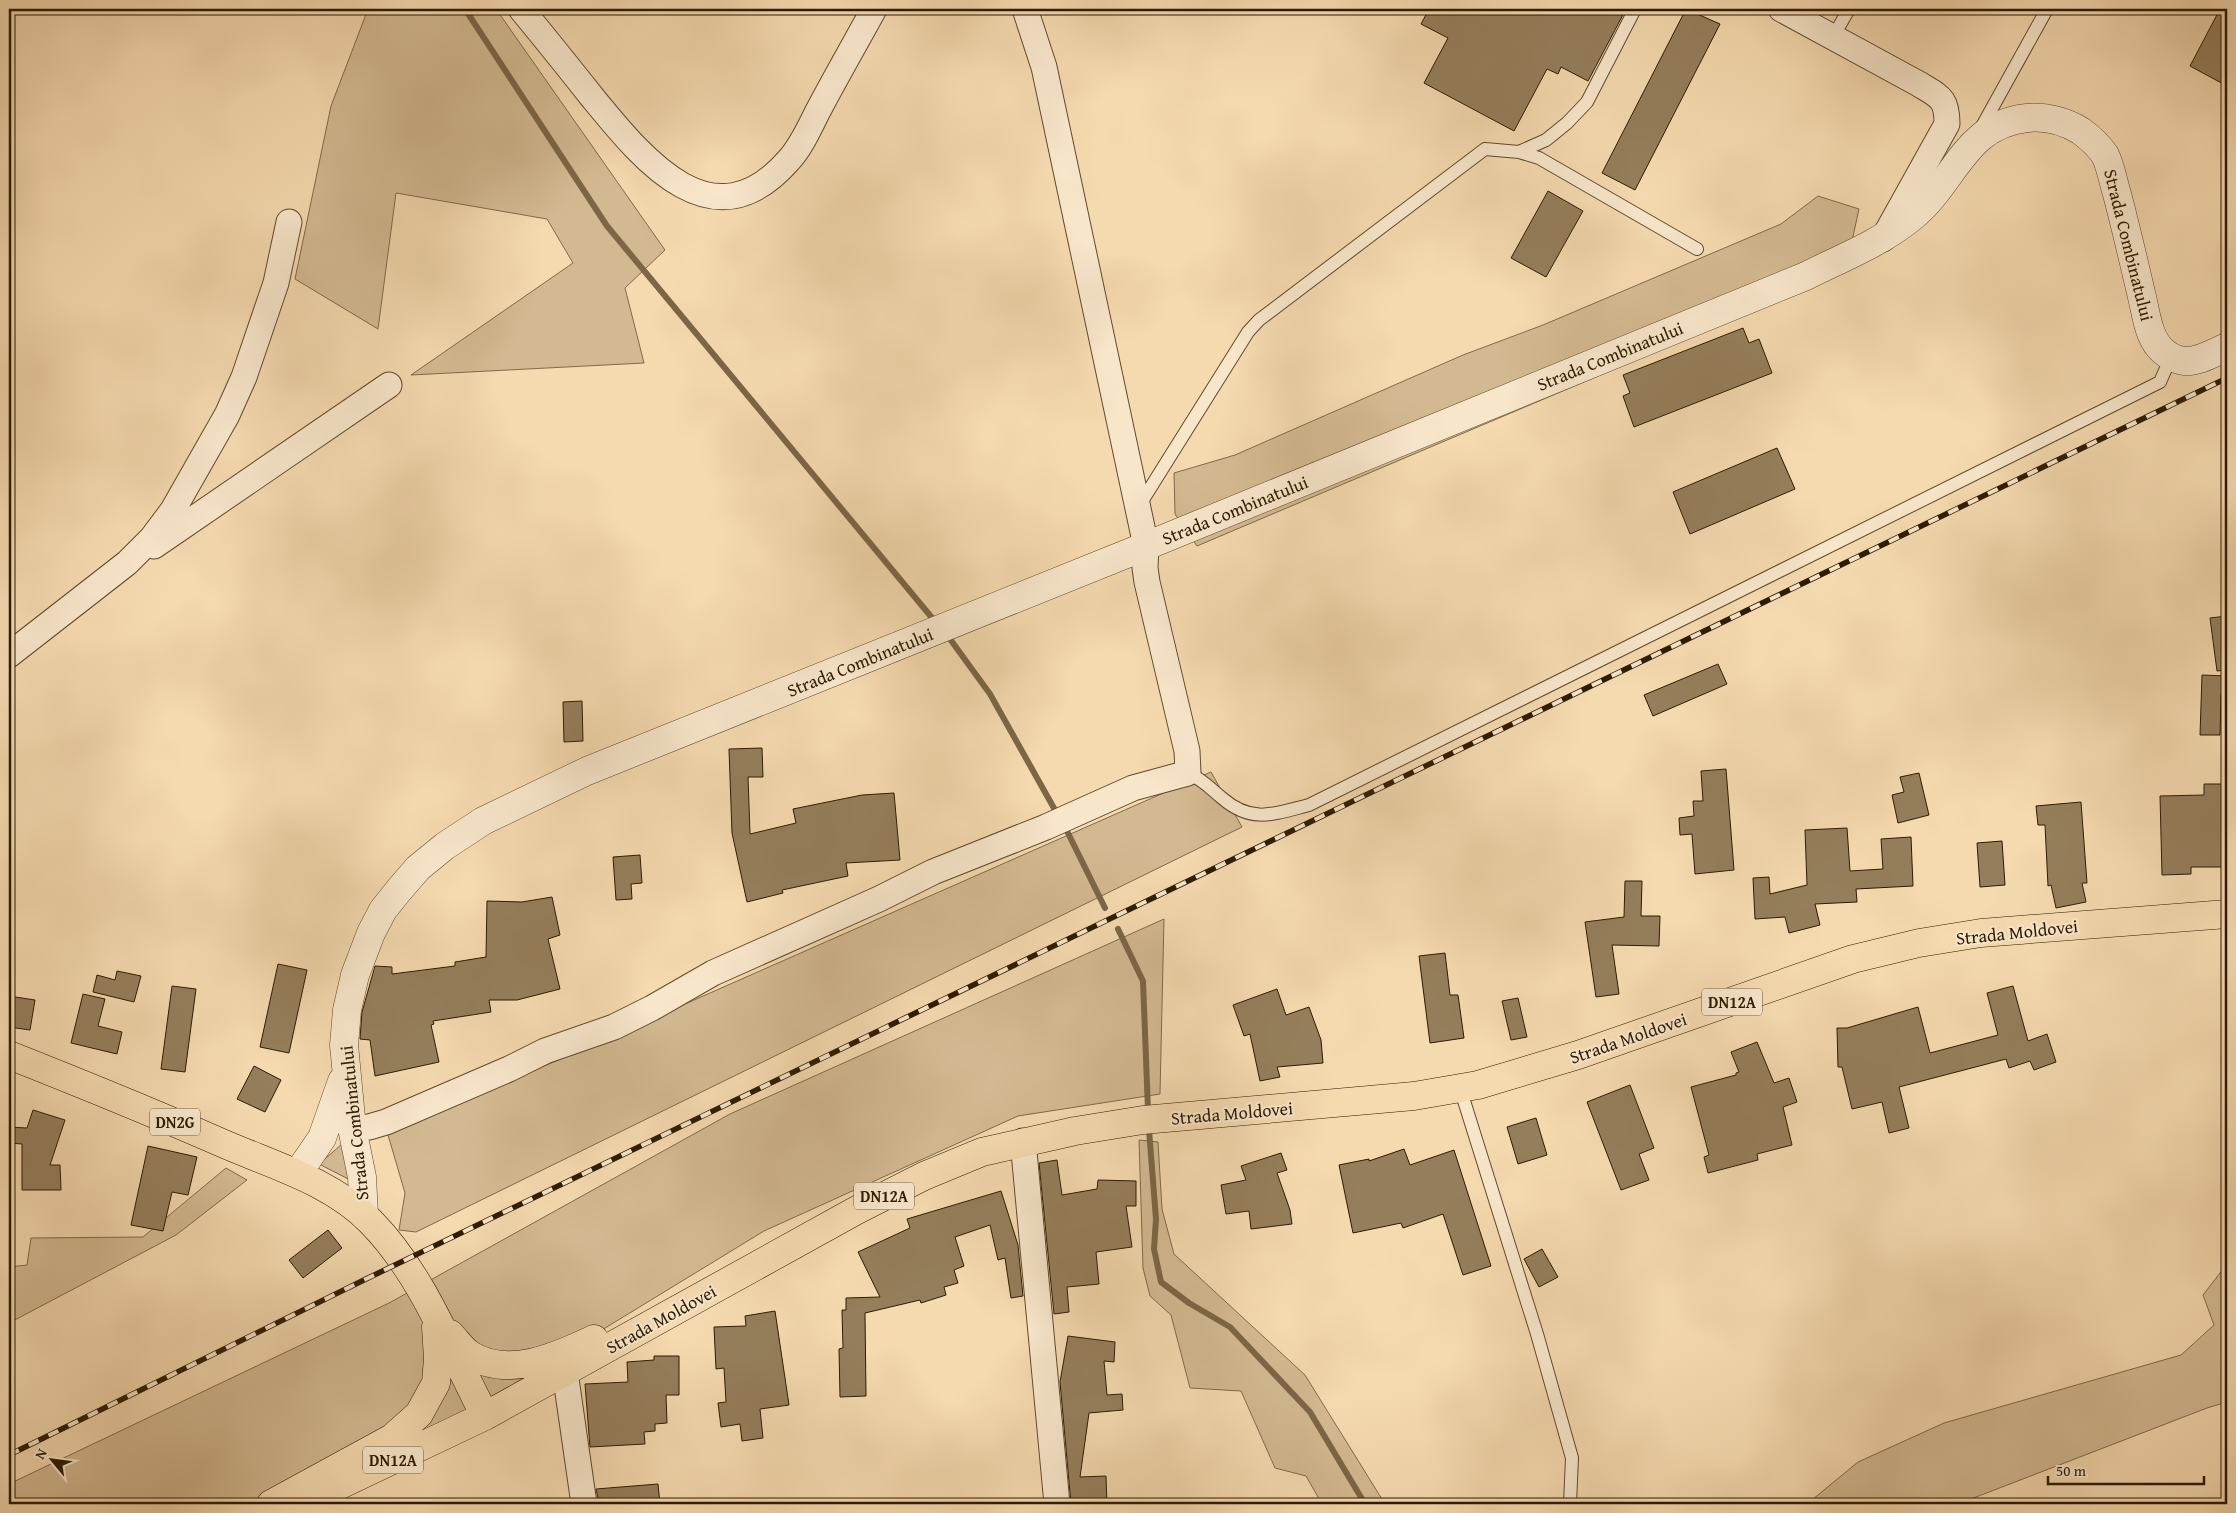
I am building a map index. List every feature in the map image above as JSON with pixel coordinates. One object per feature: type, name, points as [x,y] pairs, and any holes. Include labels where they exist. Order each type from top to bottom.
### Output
[{"type":"main road","name":"Strada Moldovei","points":[[300,1504],[485,1416],[857,1210],[924,1176],[982,1152],[1023,1141],[1143,1120],[1414,1096],[1460,1088],[1578,1055],[1853,959],[1919,943],[1981,933],[2227,914]]},
{"type":"main road","name":"Strada Combinatului","points":[[9,1055],[128,1102],[298,1174],[340,1197],[364,1215],[384,1235],[399,1256],[435,1316],[485,1416]]},
{"type":"main road","points":[[435,1316],[467,1353],[484,1362],[502,1366],[538,1362],[584,1344],[702,1287],[753,1269]]},
{"type":"main road","points":[[271,1504],[392,1438],[419,1414],[436,1383],[438,1358],[435,1316]]},
{"type":"street","points":[[521,9],[620,132],[662,174],[706,195],[731,196],[754,189],[772,177],[795,152],[874,9]]},
{"type":"street","points":[[352,1128],[369,1127],[386,1122],[509,1069],[545,1051],[614,1027],[652,1008],[713,973],[879,899],[933,872],[1046,827],[1133,788],[1188,773],[1183,735],[1147,582],[1145,568],[1146,546],[1044,67],[1025,9]]},
{"type":"street","points":[[1781,9],[1919,84],[1939,96],[1947,108],[1947,124],[1944,132],[1882,239]]},
{"type":"street","name":"Strada Combinatului","points":[[364,1215],[362,1177],[352,1128],[344,1045],[347,1010],[355,974],[371,934],[384,910],[418,868],[460,836],[526,799],[587,771],[1146,546],[1806,276],[1882,239],[1927,204],[1972,144],[1996,125],[2012,120],[2050,119],[2066,124],[2081,132],[2096,144],[2108,162],[2127,229],[2149,326],[2158,346],[2171,357]]},
{"type":"street","points":[[127,563],[152,538],[173,510],[227,415],[258,339],[276,283],[290,222]]},
{"type":"street","points":[[2171,357],[2185,361],[2206,357],[2227,347]]},
{"type":"street","points":[[9,655],[127,563],[389,385]]},
{"type":"street","points":[[298,1174],[322,1138],[346,1071]]},
{"type":"street","points":[[1023,1141],[1057,1504]]},
{"type":"street","points":[[565,1372],[584,1504]]},
{"type":"lane","points":[[1519,152],[1546,140],[1567,123],[1587,102],[1635,9]]},
{"type":"lane","points":[[1833,37],[1849,9]]},
{"type":"lane","points":[[1972,144],[2047,9]]},
{"type":"lane","points":[[1138,508],[1248,332],[1259,320],[1485,149],[1519,152],[1539,158],[1698,249]]},
{"type":"lane","points":[[1188,773],[1200,778],[1237,810],[1253,815],[1269,815],[1309,805],[2160,382],[2171,357]]},
{"type":"lane","points":[[1460,1088],[1572,1458],[1570,1504]]},
{"type":"shaded area","points":[[368,9],[496,9],[665,250],[625,288],[644,363],[411,375],[573,263],[547,219],[396,193],[378,329],[295,279],[331,106]]},
{"type":"shaded area","points":[[1818,196],[1859,209],[1852,241],[1860,265],[1197,546],[1175,514],[1174,473],[1235,455],[1463,355],[1543,325],[1781,224]]},
{"type":"shaded area","points":[[1211,772],[1242,827],[416,1232],[399,1230],[405,1193],[386,1128],[438,1113]]},
{"type":"shaded area","points":[[1164,919],[1160,1094],[1018,1116],[764,1231],[317,1504],[9,1504],[9,1484],[389,1303],[730,1114]]},
{"type":"shaded area","points":[[1139,1140],[1158,1142],[1162,1209],[1174,1254],[1305,1375],[1385,1504],[1322,1504],[1306,1476],[1275,1468],[1241,1391],[1190,1388],[1171,1315],[1150,1296],[1143,1268]]},
{"type":"shaded area","points":[[342,1144],[354,1182],[319,1164]]},
{"type":"shaded area","points":[[226,1168],[247,1180],[176,1235],[9,1323],[9,1267],[27,1265],[31,1238],[143,1237]]},
{"type":"shaded area","points":[[2227,1264],[2227,1402],[1958,1504],[1807,1504],[1858,1462],[1944,1423],[2181,1355],[2214,1325],[2203,1295]]},
{"type":"building","points":[[1429,9],[1626,9],[1588,81],[1561,67],[1558,74],[1547,69],[1514,131],[1424,83],[1448,38],[1421,24]]},
{"type":"building","points":[[1686,9],[1720,24],[1635,190],[1602,173]]},
{"type":"building","points":[[2220,9],[2227,9],[2227,86],[2190,66]]},
{"type":"building","points":[[1548,191],[1583,211],[1546,277],[1511,258]]},
{"type":"building","points":[[1743,328],[1749,343],[1759,339],[1772,373],[1634,427],[1623,396],[1630,393],[1623,375]]},
{"type":"building","points":[[1777,448],[1795,489],[1690,534],[1673,492]]},
{"type":"building","points":[[2227,616],[2227,670],[2217,671],[2210,618]]},
{"type":"building","points":[[1718,664],[1727,684],[1653,716],[1644,695]]},
{"type":"building","points":[[2202,675],[2227,676],[2227,694],[2221,694],[2220,735],[2200,735]]},
{"type":"building","points":[[582,701],[583,741],[564,742],[563,702]]},
{"type":"building","points":[[762,748],[763,777],[748,777],[750,834],[796,823],[793,809],[862,795],[894,793],[900,860],[846,863],[848,876],[782,890],[783,893],[747,902],[732,833],[729,749]]},
{"type":"building","points":[[1726,769],[1734,870],[1695,874],[1692,834],[1680,835],[1679,818],[1694,816],[1693,801],[1703,801],[1701,771]]},
{"type":"building","points":[[1919,773],[1929,815],[1898,823],[1892,795],[1904,792],[1900,777]]},
{"type":"building","points":[[2204,784],[2227,784],[2227,867],[2191,867],[2191,874],[2162,875],[2160,796],[2204,795]]},
{"type":"building","points":[[2081,802],[2087,883],[2082,883],[2086,902],[2056,908],[2051,885],[2048,886],[2045,825],[2038,825],[2036,806]]},
{"type":"building","points":[[1847,828],[1850,871],[1883,869],[1881,839],[1911,837],[1913,886],[1856,889],[1857,902],[1815,904],[1820,925],[1789,933],[1785,917],[1755,919],[1753,878],[1769,877],[1770,894],[1807,885],[1805,830]]},
{"type":"building","points":[[2002,841],[2005,885],[1980,887],[1977,843]]},
{"type":"building","points":[[640,855],[642,883],[631,884],[632,899],[616,900],[613,857]]},
{"type":"building","points":[[1625,881],[1642,881],[1641,916],[1660,916],[1659,946],[1612,945],[1619,994],[1596,997],[1585,922],[1624,917]]},
{"type":"building","points":[[552,897],[560,935],[548,939],[560,989],[517,1000],[489,1000],[491,1012],[433,1021],[434,1024],[431,1025],[439,1062],[375,1076],[370,1040],[360,1039],[362,1012],[375,966],[392,967],[392,974],[455,966],[455,962],[486,957],[487,901],[522,902]]},
{"type":"building","points":[[1445,953],[1450,995],[1458,995],[1464,1038],[1430,1043],[1419,956]]},
{"type":"building","points":[[278,964],[307,970],[289,1053],[260,1047]]},
{"type":"building","points":[[117,971],[141,976],[134,1002],[93,992],[97,975],[115,980]]},
{"type":"building","points":[[172,986],[196,989],[185,1072],[161,1069]]},
{"type":"building","points":[[2013,986],[2028,1041],[2047,1034],[2056,1062],[2034,1070],[2030,1061],[2009,1068],[2006,1059],[1899,1087],[1909,1128],[1889,1133],[1882,1102],[1852,1109],[1842,1067],[1838,1067],[1837,1028],[1847,1028],[1918,1007],[1930,1053],[1998,1035],[1987,993]]},
{"type":"building","points":[[1277,989],[1286,1015],[1309,1007],[1321,1040],[1323,1063],[1277,1067],[1280,1077],[1260,1081],[1250,1034],[1244,1036],[1233,1005]]},
{"type":"building","points":[[83,994],[105,999],[98,1026],[122,1032],[117,1054],[71,1043]]},
{"type":"building","points":[[9,996],[35,1000],[30,1030],[9,1027]]},
{"type":"building","points":[[1518,998],[1527,1037],[1511,1040],[1502,1001]]},
{"type":"building","points":[[1757,1042],[1774,1083],[1789,1078],[1797,1102],[1783,1107],[1792,1145],[1757,1154],[1758,1160],[1708,1173],[1704,1157],[1709,1155],[1691,1087],[1736,1075],[1739,1072],[1731,1052]]},
{"type":"building","points":[[254,1066],[281,1080],[265,1112],[237,1099]]},
{"type":"building","points":[[1630,1085],[1654,1148],[1639,1154],[1649,1180],[1621,1190],[1587,1102]]},
{"type":"building","points":[[33,1110],[65,1120],[50,1165],[60,1165],[61,1190],[22,1190],[22,1144],[9,1143],[9,1127],[27,1128]]},
{"type":"building","points":[[1536,1118],[1547,1155],[1518,1164],[1507,1127]]},
{"type":"building","points":[[148,1146],[197,1157],[188,1195],[172,1192],[163,1231],[131,1225]]},
{"type":"building","points":[[1404,1149],[1410,1165],[1454,1150],[1491,1266],[1463,1275],[1443,1214],[1403,1228],[1401,1223],[1353,1233],[1339,1165],[1369,1159],[1369,1161]]},
{"type":"building","points":[[1281,1153],[1287,1170],[1277,1173],[1290,1210],[1292,1224],[1251,1229],[1249,1211],[1226,1214],[1221,1185],[1246,1180],[1241,1166]]},
{"type":"building","points":[[1057,1160],[1062,1195],[1097,1189],[1098,1180],[1136,1181],[1136,1206],[1126,1206],[1132,1247],[1096,1252],[1099,1284],[1067,1287],[1069,1312],[1054,1314],[1039,1163]]},
{"type":"building","points":[[1001,1191],[1018,1245],[1023,1296],[1011,1298],[1005,1258],[998,1260],[990,1225],[955,1237],[964,1266],[954,1270],[958,1283],[944,1287],[946,1295],[921,1303],[920,1300],[865,1313],[866,1396],[840,1397],[839,1349],[843,1348],[842,1310],[846,1310],[846,1298],[880,1297],[858,1252],[910,1228],[907,1219]]},
{"type":"building","points":[[328,1230],[342,1248],[303,1278],[289,1260]]},
{"type":"building","points":[[1542,1249],[1558,1277],[1539,1287],[1524,1259]]},
{"type":"building","points":[[775,1311],[789,1405],[760,1409],[763,1438],[742,1441],[740,1424],[721,1427],[718,1403],[726,1402],[724,1368],[716,1369],[714,1327],[746,1326],[745,1316]]},
{"type":"building","points":[[1068,1336],[1115,1342],[1114,1362],[1104,1361],[1107,1395],[1122,1394],[1123,1410],[1089,1413],[1080,1477],[1106,1476],[1107,1504],[1071,1504],[1060,1382]]},
{"type":"building","points":[[654,1356],[679,1356],[679,1395],[666,1395],[667,1423],[655,1424],[655,1431],[644,1432],[645,1444],[590,1447],[585,1384],[628,1382],[627,1362],[654,1360]]},
{"type":"building","points":[[658,1484],[660,1504],[632,1504],[632,1502],[598,1498],[596,1489]]},
{"type":"waterway","points":[[465,9],[607,226],[933,619]]},
{"type":"waterway","points":[[950,639],[990,694],[1055,810]]},
{"type":"waterway","points":[[1067,831],[1105,908]]},
{"type":"waterway","points":[[1118,929],[1143,981],[1148,1110]]},
{"type":"waterway","points":[[1149,1130],[1156,1219],[1154,1249],[1161,1282],[1189,1303],[1230,1327],[1310,1412],[1365,1504]]},
{"type":"railway","points":[[9,1455],[366,1279],[2227,378]]}]
